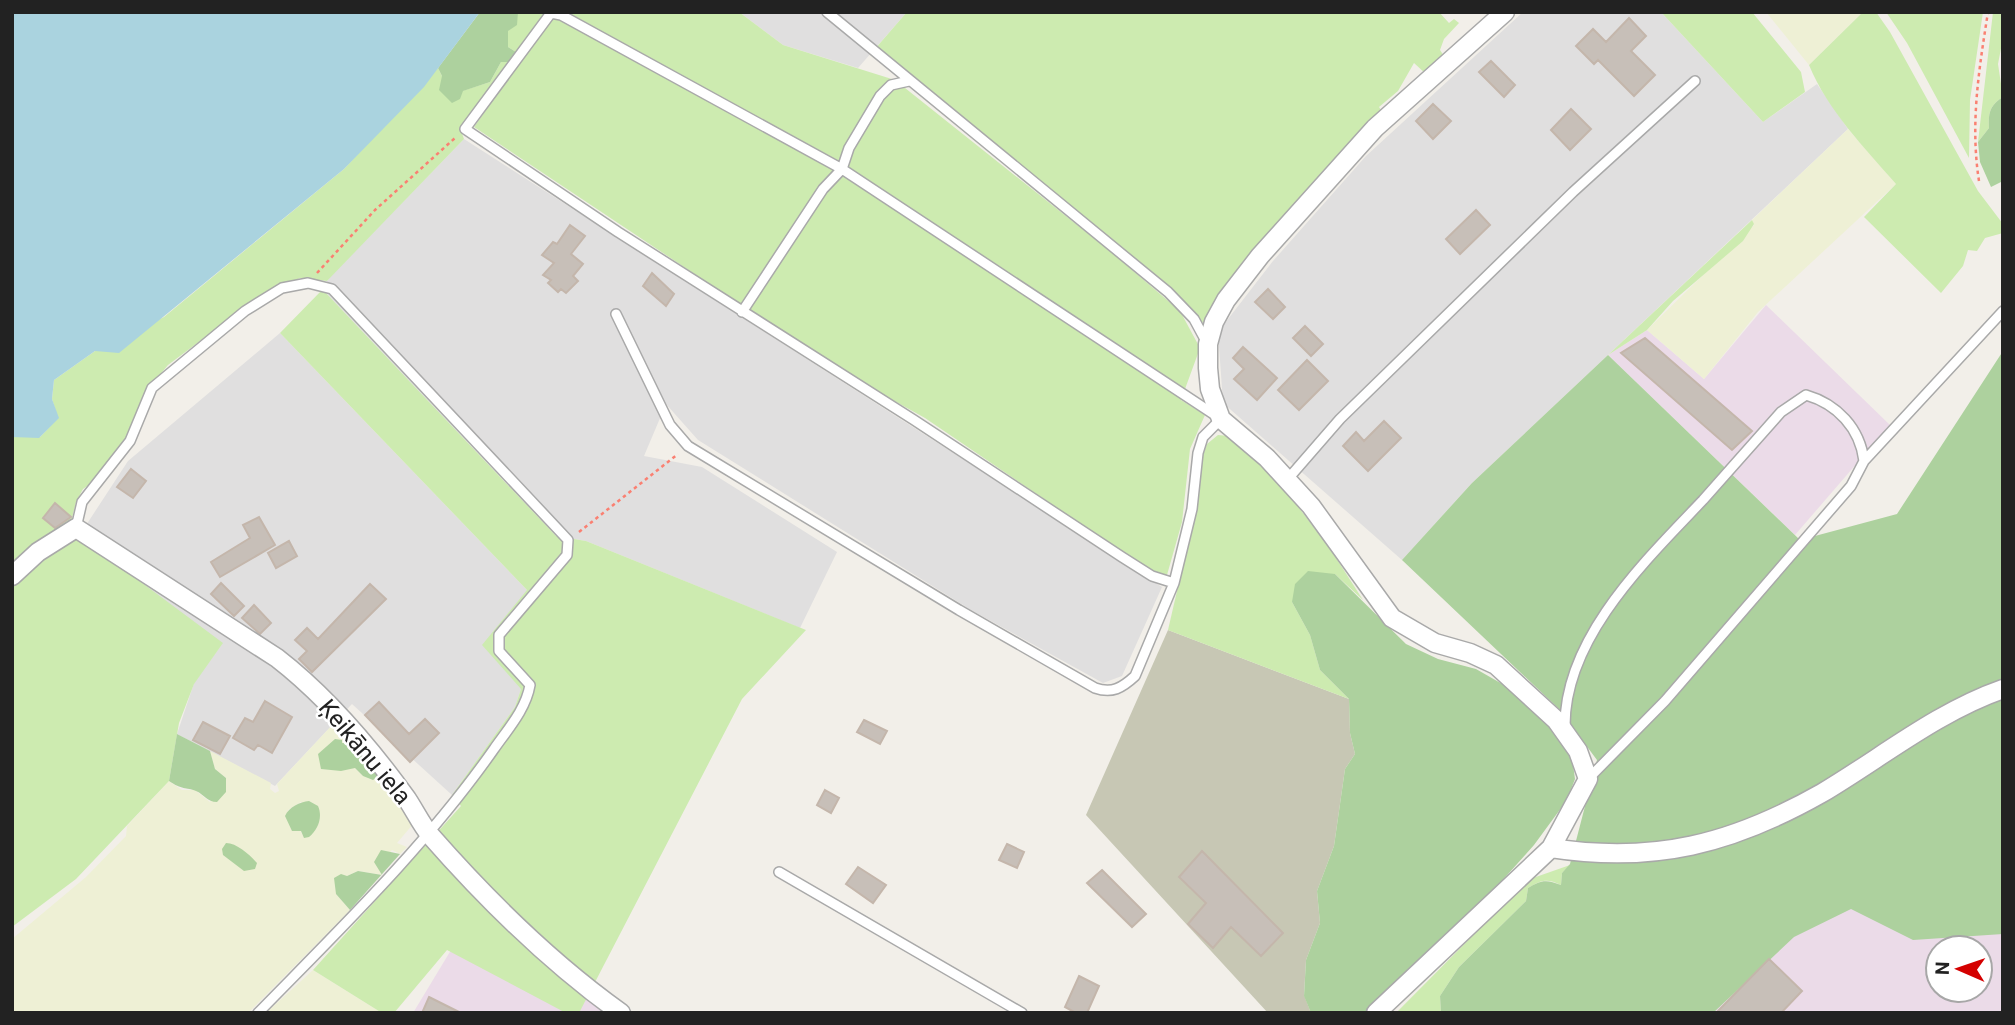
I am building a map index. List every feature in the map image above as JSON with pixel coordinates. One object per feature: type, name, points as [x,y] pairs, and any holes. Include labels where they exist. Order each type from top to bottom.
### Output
[{"type":"street","points":[[1376,1013],[1551,848],[1588,779],[1577,751],[1565,732],[1528,692],[1496,665],[1471,653],[1435,643],[1392,618],[1311,506],[1222,419],[1210,389],[1208,344],[1214,323],[1226,300],[1320,187],[1374,128],[1505,12]]},
{"type":"street","points":[[12,576],[38,552],[76,528]]},
{"type":"street","name":"Ķeikānu iela","points":[[76,528],[297,673],[380,765],[429,833],[558,967],[621,1013]]},
{"type":"street","points":[[1551,848],[1619,855],[1668,852],[1726,839],[1821,793],[1899,743],[2003,689]]},
{"type":"lane","points":[[827,12],[1168,292],[1194,318],[1208,344]]},
{"type":"lane","points":[[616,314],[670,425],[688,446],[959,610],[1103,691],[1125,686],[1135,676],[1174,583],[1192,509],[1198,453],[1203,437],[1222,419],[842,169],[561,15],[551,13],[465,129],[742,312],[1122,557],[1152,576],[1174,583]]},
{"type":"lane","points":[[742,312],[823,189],[842,169],[849,148],[880,96],[891,85],[909,81]]},
{"type":"lane","points":[[1287,480],[1311,449],[1349,410],[1573,192],[1695,81]]},
{"type":"lane","points":[[76,528],[82,502],[131,441],[152,388],[245,311],[282,288],[308,283],[332,289],[568,540],[567,555],[499,635],[499,651],[530,685],[528,699],[472,780],[429,833],[258,1013]]},
{"type":"lane","points":[[1588,779],[1665,701],[1851,486],[1864,461],[2003,311]]},
{"type":"lane","points":[[1565,732],[1565,708],[1584,655],[1628,578],[1781,412],[1806,395],[1823,400],[1838,410],[1862,442],[1864,461]]},
{"type":"lane","points":[[779,872],[1022,1013]]},
{"type":"path","points":[[1979,181],[1974,147],[1977,83],[1988,12]]},
{"type":"path","points":[[308,283],[375,210],[465,129]]},
{"type":"path","points":[[568,540],[688,446]]},
{"type":"shaded area","points":[[739,12],[907,12],[858,68],[783,45]]},
{"type":"shaded area","points":[[1523,12],[1661,12],[1763,122],[1817,84],[1848,129],[1472,483],[1402,560],[1223,403],[1218,332],[1273,261],[1366,156]]},
{"type":"shaded area","points":[[1766,12],[1863,12],[1809,65]]},
{"type":"shaded area","points":[[1848,129],[1896,184],[1758,312],[1704,379],[1647,330],[1754,225],[1752,220]]},
{"type":"shaded area","points":[[464,139],[1162,587],[1122,676],[1103,683],[971,610],[698,440],[666,404],[644,456],[702,467],[837,552],[800,628],[586,541],[556,536],[326,293],[321,291],[329,278]]},
{"type":"shaded area","points":[[1766,305],[1890,425],[1795,535],[1608,355],[1647,330],[1704,379]]},
{"type":"shaded area","points":[[280,333],[527,590],[521,689],[515,707],[452,795],[352,704],[275,786],[177,734],[194,683],[222,644],[79,536],[128,461]]},
{"type":"shaded area","points":[[1168,630],[1349,699],[1350,733],[1355,754],[1345,769],[1334,846],[1317,891],[1320,923],[1306,960],[1304,995],[1311,1013],[1268,1013],[1086,815]]},
{"type":"shaded area","points":[[334,723],[353,742],[342,743],[336,739],[355,768],[363,776],[381,774],[414,823],[397,843],[407,847],[400,854],[392,850],[378,866],[382,875],[358,871],[347,876],[336,894],[350,910],[248,1013],[12,1013],[12,939],[86,877],[126,836],[127,826],[169,781],[182,790],[195,790],[210,802],[226,778],[215,769],[210,751],[271,783],[270,789],[275,793],[279,791],[277,784]],"holes":[[[301,802],[320,818],[304,837],[288,810]]]},
{"type":"shaded area","points":[[1855,851],[2003,891],[2003,1013],[1704,1013]]},
{"type":"shaded area","points":[[480,902],[614,1013],[413,1013]]},
{"type":"shaded area","points":[[313,970],[382,1013],[266,1013]]},
{"type":"green space","points":[[480,12],[518,12],[517,25],[508,31],[508,47],[516,52],[509,62],[501,62],[490,82],[463,91],[460,99],[452,103],[439,90],[442,76],[438,68]]},
{"type":"green space","points":[[518,12],[546,12],[516,52],[508,47],[508,31]]},
{"type":"green space","points":[[555,12],[739,12],[783,45],[895,80],[1111,252],[1180,311],[1200,348],[1181,400],[1205,415],[1190,449],[1182,522],[1167,575],[1150,571],[925,418],[837,369],[474,127]]},
{"type":"green space","points":[[907,12],[1439,12],[1449,23],[1454,19],[1459,23],[1444,39],[1440,50],[1444,56],[1426,74],[1414,63],[1398,91],[1379,107],[1383,113],[1205,325],[1194,313],[874,50]]},
{"type":"green space","points":[[1661,12],[1752,12],[1801,72],[1805,92],[1763,122]]},
{"type":"green space","points":[[1863,12],[1876,12],[1890,32],[1978,191],[2003,224],[2003,233],[1985,238],[1977,251],[1968,250],[1963,266],[1941,293],[1864,217],[1896,184],[1836,113],[1809,65]]},
{"type":"green space","points":[[1886,12],[1983,12],[1970,100],[1969,158],[1907,43]]},
{"type":"green space","points":[[1993,12],[2003,12],[2003,38],[1998,64],[2003,97],[1993,106],[1989,128],[1978,142]]},
{"type":"green space","points":[[501,62],[509,62],[460,128],[464,139],[327,281],[300,278],[260,296],[168,365],[143,395],[131,433],[96,480],[83,489],[76,502],[70,526],[12,573],[12,437],[40,437],[58,418],[52,399],[54,380],[95,351],[164,317],[344,169],[438,68],[442,76],[462,91],[490,82]]},
{"type":"green space","points":[[2003,97],[2003,181],[1991,187],[1980,162],[1978,142],[1989,128],[1993,106]]},
{"type":"green space","points":[[1752,220],[1754,224],[1743,241],[1673,301],[1647,330],[1608,355]]},
{"type":"green space","points":[[321,291],[326,293],[556,536],[586,541],[806,630],[742,699],[579,1013],[566,1013],[447,950],[394,1013],[382,1013],[313,970],[461,806],[452,795],[515,707],[521,689],[482,645],[527,590],[280,333]]},
{"type":"green space","points":[[2003,351],[2003,934],[1924,934],[1924,939],[1913,940],[1851,909],[1794,937],[1713,1013],[1441,1013],[1440,996],[1459,967],[1526,901],[1528,888],[1544,881],[1561,885],[1562,873],[1570,864],[1597,760],[1559,709],[1402,560],[1472,483],[1608,355],[1800,540],[1897,514]]},
{"type":"green space","points":[[1218,435],[1229,436],[1277,479],[1329,547],[1363,600],[1335,574],[1292,602],[1310,635],[1320,670],[1349,699],[1168,630],[1199,496],[1202,458],[1207,444]]},
{"type":"green space","points":[[79,536],[223,643],[194,684],[179,723],[169,781],[76,879],[12,927],[12,588],[46,555]]},
{"type":"green space","points":[[1308,571],[1335,574],[1406,644],[1438,659],[1476,669],[1504,685],[1555,730],[1572,757],[1575,779],[1567,800],[1534,845],[1465,922],[1364,1013],[1311,1013],[1304,996],[1306,960],[1320,923],[1317,891],[1334,846],[1345,769],[1355,754],[1350,733],[1349,699],[1320,670],[1310,635],[1292,602],[1295,584]]},
{"type":"green space","points":[[177,734],[210,751],[215,769],[226,778],[226,792],[217,802],[169,781]]},
{"type":"green space","points":[[335,739],[342,740],[342,743],[353,742],[381,774],[373,780],[363,776],[355,768],[341,771],[321,769],[318,754]]},
{"type":"green space","points":[[309,801],[318,806],[320,819],[312,834],[304,838],[301,831],[292,831],[285,816],[295,806]]},
{"type":"green space","points":[[226,843],[239,847],[251,856],[257,863],[255,869],[244,871],[223,855],[222,849]]},
{"type":"green space","points":[[381,850],[400,854],[382,875],[374,862]]},
{"type":"green space","points":[[1570,865],[1562,873],[1561,885],[1544,881],[1528,888],[1526,901],[1459,967],[1440,996],[1441,1013],[1396,1013],[1520,888],[1533,878]]},
{"type":"green space","points":[[358,871],[381,875],[350,910],[336,894],[334,878],[341,874],[347,876]]},
{"type":"water","points":[[12,12],[480,12],[424,87],[344,169],[119,353],[95,351],[54,380],[52,399],[59,418],[39,438],[12,437]]},
{"type":"building","points":[[1629,18],[1646,36],[1631,51],[1655,75],[1634,96],[1598,60],[1594,64],[1576,46],[1593,29],[1606,42]]},
{"type":"building","points":[[1491,61],[1515,85],[1504,97],[1479,72]]},
{"type":"building","points":[[1433,104],[1451,121],[1433,139],[1416,121]]},
{"type":"building","points":[[1571,109],[1591,129],[1570,150],[1551,130]]},
{"type":"building","points":[[1476,210],[1490,225],[1460,254],[1446,239]]},
{"type":"building","points":[[570,225],[585,236],[571,254],[583,264],[573,276],[578,281],[566,293],[561,289],[558,292],[548,283],[551,280],[543,275],[554,263],[542,255],[553,242],[557,244]]},
{"type":"building","points":[[652,273],[674,294],[666,306],[643,286]]},
{"type":"building","points":[[1268,289],[1285,307],[1273,319],[1255,302]]},
{"type":"building","points":[[1305,326],[1323,344],[1311,356],[1293,338]]},
{"type":"building","points":[[1645,338],[1752,431],[1732,450],[1621,353]]},
{"type":"building","points":[[1243,347],[1277,378],[1257,400],[1234,379],[1244,369],[1233,358]]},
{"type":"building","points":[[1307,360],[1328,381],[1299,410],[1278,390]]},
{"type":"building","points":[[1384,421],[1401,438],[1368,471],[1343,446],[1356,432],[1364,441]]},
{"type":"building","points":[[131,469],[146,481],[133,498],[117,487]]},
{"type":"building","points":[[55,503],[71,517],[55,528],[43,518]]},
{"type":"building","points":[[259,517],[275,545],[220,577],[211,562],[250,538],[243,525]]},
{"type":"building","points":[[289,541],[297,556],[276,568],[268,553]]},
{"type":"building","points":[[221,583],[244,606],[234,616],[211,594]]},
{"type":"building","points":[[370,584],[386,599],[312,672],[299,659],[307,651],[295,640],[307,628],[318,639]]},
{"type":"building","points":[[254,605],[271,623],[260,634],[242,618]]},
{"type":"building","points":[[265,701],[292,717],[272,753],[258,745],[254,750],[233,738],[245,718],[253,722]]},
{"type":"building","points":[[379,702],[409,734],[425,719],[439,733],[410,762],[365,715]]},
{"type":"building","points":[[864,720],[887,731],[880,744],[857,732]]},
{"type":"building","points":[[203,722],[230,736],[220,754],[193,740]]},
{"type":"building","points":[[825,790],[839,798],[831,813],[817,805]]},
{"type":"building","points":[[1007,844],[1024,852],[1017,868],[999,860]]},
{"type":"building","points":[[1202,851],[1283,933],[1261,956],[1231,927],[1213,948],[1188,924],[1206,903],[1179,877]]},
{"type":"building","points":[[858,867],[886,885],[873,903],[846,884]]},
{"type":"building","points":[[1102,870],[1146,914],[1132,927],[1087,883]]},
{"type":"building","points":[[1769,959],[1802,991],[1781,1013],[1716,1013]]},
{"type":"building","points":[[1079,976],[1099,986],[1087,1013],[1076,1013],[1065,1007]]},
{"type":"building","points":[[429,997],[461,1013],[422,1013]]}]
